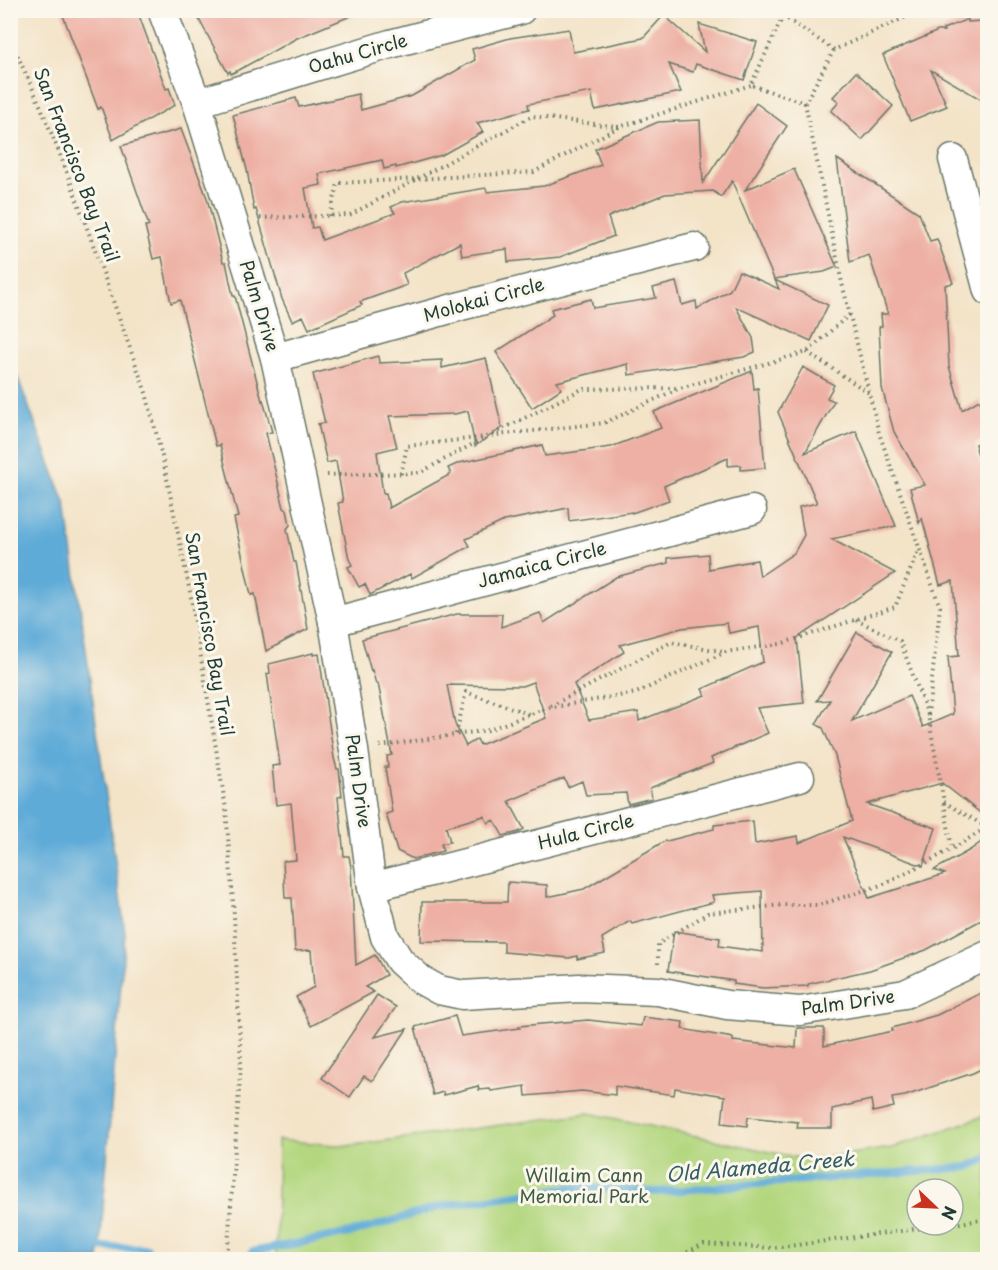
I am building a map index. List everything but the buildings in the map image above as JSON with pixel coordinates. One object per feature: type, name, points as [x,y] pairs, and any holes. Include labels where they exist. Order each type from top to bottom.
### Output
[{"type":"street","name":"Palm Drive","points":[[162,10],[197,103],[275,358],[333,622],[354,750],[372,886],[385,937],[400,961],[421,980],[439,990],[463,995],[579,988],[658,991],[727,1005],[800,1011],[905,994],[987,955]]},
{"type":"street","name":"Oahu Circle","points":[[197,103],[390,44],[520,10]]},
{"type":"street","points":[[953,159],[987,291]]},
{"type":"street","name":"Molokai Circle","points":[[275,358],[460,306],[694,247]]},
{"type":"street","name":"Jamaica Circle","points":[[333,622],[752,510]]},
{"type":"street","name":"Hula Circle","points":[[372,886],[800,777]]},
{"type":"path","points":[[781,10],[783,16],[834,50]]},
{"type":"path","points":[[921,10],[834,50],[805,103],[850,314],[888,461],[940,607],[928,715]]},
{"type":"path","points":[[751,85],[783,16]]},
{"type":"path","name":"San Francisco Bay Trail","points":[[10,39],[67,172],[146,393],[164,464],[189,586],[226,809],[234,916],[241,1063],[227,1260]]},
{"type":"path","points":[[330,216],[338,183],[534,172],[619,127],[751,85],[805,103]]},
{"type":"path","points":[[234,224],[253,219],[350,215],[532,116],[619,127]]},
{"type":"path","points":[[401,474],[407,446],[604,423],[680,388],[807,352],[850,314]]},
{"type":"path","points":[[807,352],[870,393]]},
{"type":"path","points":[[301,475],[419,473],[582,390],[680,388]]},
{"type":"path","points":[[547,708],[636,693],[726,652],[780,644],[895,607],[919,549]]},
{"type":"path","points":[[855,620],[900,641],[928,715],[952,849]]},
{"type":"path","points":[[354,750],[488,730],[547,708],[671,642],[726,652]]},
{"type":"path","points":[[456,734],[466,692],[530,714]]},
{"type":"path","points":[[658,991],[658,944],[708,913],[782,905],[819,905],[887,883],[987,828],[944,802]]},
{"type":"path","points":[[965,1222],[987,1219]]},
{"type":"path","points":[[671,1260],[704,1244],[774,1248],[905,1230]]},
{"type":"green space","name":"Willaim Cann Memorial Park","points":[[589,1113],[808,1160],[892,1148],[987,1115],[987,1259],[276,1259],[278,1140],[347,1146]]},
{"type":"water","points":[[11,360],[66,505],[125,933],[99,1259],[11,1259]]},
{"type":"waterway","name":"Old Alameda Creek","points":[[252,1252],[355,1232],[442,1206],[572,1187],[658,1192],[968,1167],[988,1158]]},
{"type":"waterway","name":"Old Alameda Creek","points":[[90,1247],[147,1248]]}]
